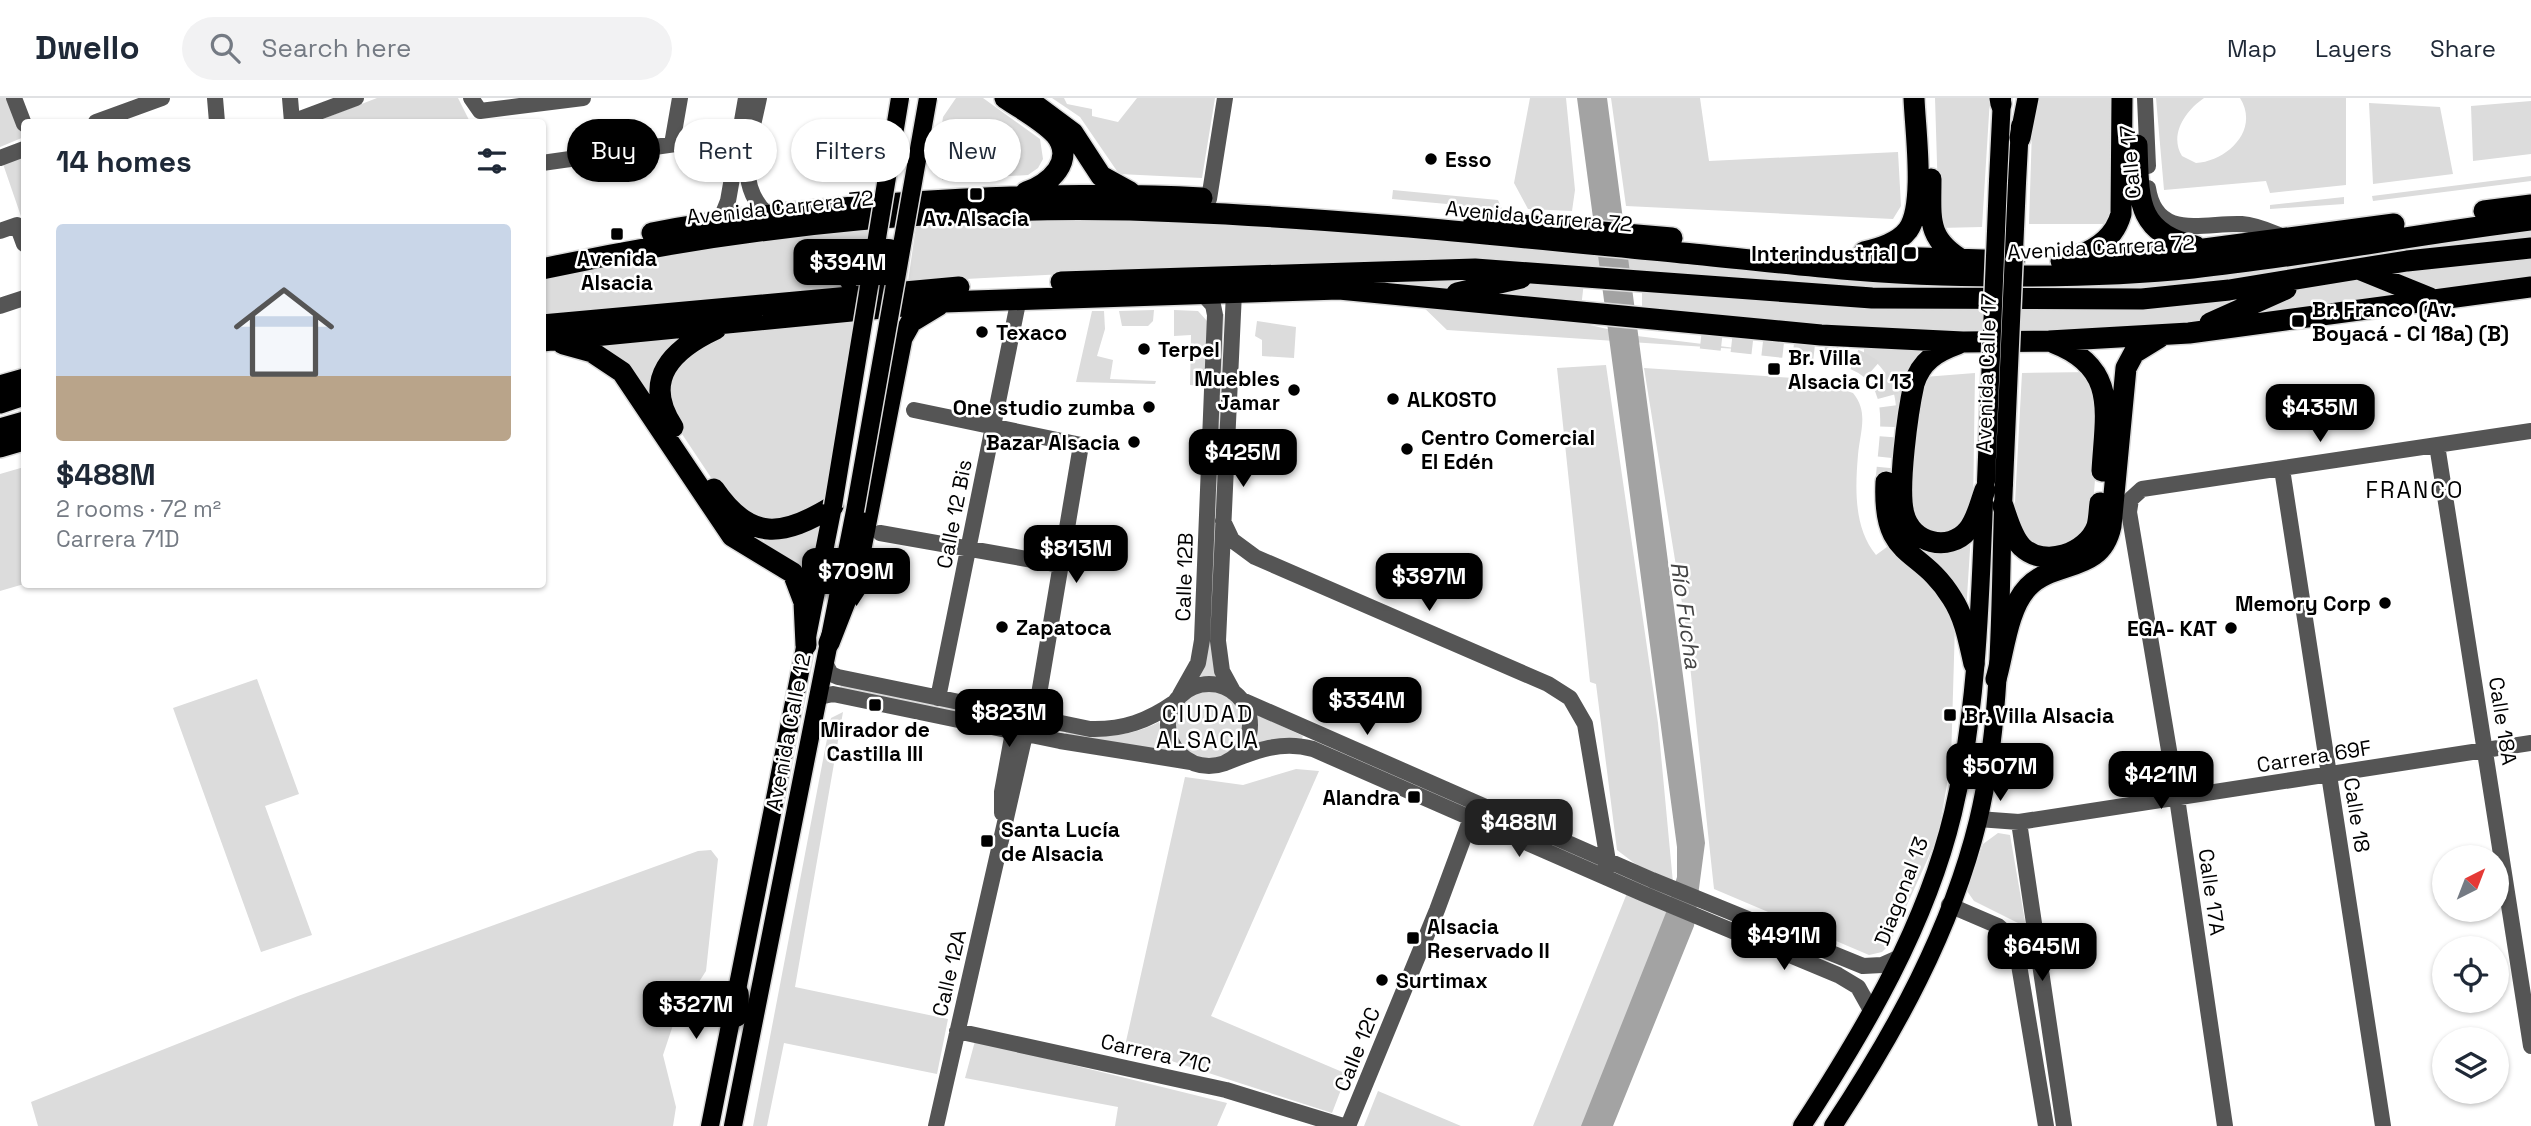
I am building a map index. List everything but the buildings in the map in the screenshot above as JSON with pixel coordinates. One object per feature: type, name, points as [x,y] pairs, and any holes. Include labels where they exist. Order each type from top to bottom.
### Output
[{"type":"highway","points":[[925,119],[937,98]]},
{"type":"highway","points":[[1004,98],[1057,136],[1063,158],[1060,169],[1048,183],[1012,197]]},
{"type":"highway","points":[[1026,98],[1073,132],[1097,172],[1107,182],[1164,204]]},
{"type":"highway","points":[[1850,255],[1891,243],[1908,230],[1913,220],[1917,199],[1914,98]]},
{"type":"highway","points":[[1929,98],[1933,230],[1943,248],[1964,261]]},
{"type":"highway","points":[[2020,138],[2028,98]]},
{"type":"highway","points":[[2061,261],[2099,246],[2119,220],[2124,191],[2122,98]]},
{"type":"highway","points":[[2136,98],[2139,197],[2143,211],[2159,232],[2171,239],[2207,249]]},
{"type":"highway","name":"Avenida Carrera 72","points":[[546,253],[720,221],[768,215],[1012,197],[1118,196],[1295,220],[1465,234],[1576,237],[1964,261],[2061,261],[2151,256],[2531,205]]},
{"type":"highway","points":[[927,216],[971,199]]},
{"type":"highway","name":"Avenida Carrera 72","points":[[546,268],[676,243],[927,216],[1060,211],[1209,199],[1492,222],[1576,237]]},
{"type":"highway","points":[[1258,203],[1295,220]]},
{"type":"highway","name":"Avenida Carrera 72","points":[[1636,241],[1881,272],[2001,276],[2156,271],[2531,220]]},
{"type":"highway","points":[[1465,234],[1492,222]]},
{"type":"highway","points":[[2343,246],[2386,225]]},
{"type":"highway","points":[[546,335],[752,304],[992,285],[1475,268],[1872,298],[2002,301],[2142,299],[2309,278],[2407,261],[2531,248]]},
{"type":"highway","points":[[2361,270],[2433,299]]},
{"type":"highway","points":[[1441,297],[1540,273]]},
{"type":"highway","points":[[2189,333],[2309,278]]},
{"type":"highway","points":[[1642,324],[1963,342],[2049,341],[2189,333],[2531,287]]},
{"type":"highway","points":[[546,335],[944,302],[1339,289],[1554,309],[1642,324],[1701,338]]},
{"type":"highway","points":[[827,653],[856,575],[902,338],[911,323],[923,312],[944,302]]},
{"type":"highway","points":[[752,304],[792,316]]},
{"type":"highway","points":[[732,321],[684,345],[667,364],[660,389],[667,417],[730,510],[742,520],[767,530],[782,530],[798,527],[833,506]]},
{"type":"highway","points":[[1996,679],[2015,610],[2027,588],[2044,575],[2092,557],[2106,541],[2111,526],[2126,368],[2134,353],[2164,335]]},
{"type":"highway","points":[[546,336],[592,352],[622,372],[732,536],[793,573],[804,602],[806,645]]},
{"type":"highway","points":[[2003,506],[2021,545],[2039,556],[2060,556],[2072,552],[2090,537],[2097,526],[2105,407],[2103,387],[2093,367],[2083,358],[2049,341]]},
{"type":"highway","points":[[1963,342],[1939,351],[1918,372],[1911,396],[1903,485],[1904,516],[1911,528],[1923,538],[1939,544],[1951,542],[1970,528],[1992,485]]},
{"type":"highway","points":[[0,386],[21,384]]},
{"type":"highway","points":[[0,403],[21,386]]},
{"type":"highway","points":[[0,429],[21,423]]},
{"type":"highway","points":[[0,447],[21,441]]},
{"type":"highway","points":[[1886,482],[1885,508],[1892,534],[1952,598],[1967,633],[1974,664]]},
{"type":"main road","name":"Avenida Calle 12","points":[[710,1126],[833,506],[900,98]]},
{"type":"main road","name":"Avenida Calle 12","points":[[924,119],[928,98]]},
{"type":"main road","name":"Avenida Calle 17","points":[[1992,485],[2020,138],[2006,99]]},
{"type":"main road","name":"Avenida Calle 17","points":[[1992,485],[1998,180],[2006,99]]},
{"type":"main road","name":"Avenida Calle 12","points":[[733,1126],[855,511],[924,121]]},
{"type":"main road","points":[[1833,1126],[1879,1055],[1910,999],[1949,905],[1978,820],[1991,743],[1996,679],[2003,506],[1992,485]]},
{"type":"main road","name":"Diagonal 13","points":[[1802,1126],[1872,1013],[1900,957],[1935,870],[1953,814],[1963,762],[1992,485]]},
{"type":"main road","points":[[715,1100],[737,1104]]},
{"type":"street","points":[[14,98],[22,119]]},
{"type":"street","points":[[103,119],[143,101],[162,98]]},
{"type":"street","points":[[215,98],[217,119]]},
{"type":"street","points":[[290,98],[292,119]]},
{"type":"street","points":[[300,119],[356,98]]},
{"type":"street","points":[[476,104],[583,98]]},
{"type":"street","points":[[546,162],[672,144],[680,98]]},
{"type":"street","points":[[742,119],[746,98]]},
{"type":"street","points":[[759,98],[747,181],[753,199],[768,215]]},
{"type":"street","points":[[1209,199],[1225,98]]},
{"type":"street","name":"Calle 17","points":[[2145,98],[2148,189],[2153,205],[2162,216],[2186,227],[2247,225],[2287,238]]},
{"type":"street","points":[[0,158],[21,150]]},
{"type":"street","points":[[720,221],[728,201],[731,182]]},
{"type":"street","points":[[0,231],[17,225],[21,236]]},
{"type":"street","name":"Calle 12B","points":[[1234,292],[1220,573],[1220,660],[1238,697]]},
{"type":"street","name":"Calle 12B","points":[[1177,699],[1198,663],[1202,640],[1215,314],[1213,305],[1202,293]]},
{"type":"street","name":"Calle 12 Bis","points":[[938,698],[1019,298]]},
{"type":"street","points":[[0,306],[21,299]]},
{"type":"street","points":[[914,410],[993,426]]},
{"type":"street","name":"Calle 12A","points":[[936,1126],[1002,830],[1002,792],[1019,733],[1027,716],[1061,565],[1081,445],[993,426]]},
{"type":"street","points":[[2282,468],[2531,431]]},
{"type":"street","name":"Calle 18A","points":[[2437,445],[2531,1046]]},
{"type":"street","name":"Calle 17A","points":[[2225,1126],[2177,798],[2129,512],[2131,499],[2142,489],[2282,468]]},
{"type":"street","name":"Calle 18","points":[[2282,468],[2383,1126]]},
{"type":"street","points":[[1223,521],[1232,540],[1255,557],[1548,684],[1577,705],[1585,724],[1605,868]]},
{"type":"street","points":[[880,533],[1061,565]]},
{"type":"street","points":[[1220,573],[1238,558],[1255,557]]},
{"type":"street","points":[[827,653],[831,674],[838,677],[1090,729],[1115,729],[1139,723],[1207,684],[1479,813],[1714,914],[1863,966],[1882,965],[1900,957]]},
{"type":"street","points":[[818,697],[834,694],[1019,733],[1205,766],[1268,747],[1301,745],[1573,846],[1605,868]]},
{"type":"street","points":[[1225,762],[1242,749],[1248,736],[1250,721],[1238,697]]},
{"type":"street","points":[[1177,699],[1169,716],[1169,732],[1174,746],[1191,762]]},
{"type":"street","name":"Carrera 69F","points":[[1978,820],[2019,822],[2531,744]]},
{"type":"street","name":"Calle 12C","points":[[1345,1126],[1479,813]]},
{"type":"street","points":[[1573,846],[1600,821]]},
{"type":"street","points":[[2019,822],[2064,1126]]},
{"type":"street","points":[[1949,905],[1998,926],[2015,941],[2046,1126]]},
{"type":"street","points":[[1714,914],[1850,981],[1864,994],[1872,1013]]},
{"type":"street","name":"Carrera 71C","points":[[957,1031],[1226,1090],[1345,1126]]},
{"type":"shaded area","points":[[0,98],[14,98],[22,119],[21,138],[0,147]]},
{"type":"shaded area","points":[[377,98],[458,98],[468,119],[417,119],[323,119]]},
{"type":"shaded area","points":[[956,98],[983,98],[1012,119],[943,119]]},
{"type":"shaded area","points":[[1052,98],[1064,98],[1067,104],[1092,109],[1092,116],[1118,122],[1137,98],[1215,98],[1202,178],[1119,174],[1080,117]]},
{"type":"shaded area","points":[[1530,98],[1566,98],[1575,190],[1572,211],[1528,209],[1514,183]]},
{"type":"shaded area","points":[[1577,98],[1607,98],[1705,843],[1694,926],[1613,1126],[1581,1126],[1667,910],[1677,877],[1677,847]]},
{"type":"shaded area","points":[[1611,98],[1700,98],[1709,161],[1898,152],[1901,206],[1893,219],[1626,206]]},
{"type":"shaded area","points":[[1935,98],[1990,98],[1982,227],[1939,228]]},
{"type":"shaded area","points":[[2033,98],[2116,98],[2113,224],[2029,224]]},
{"type":"shaded area","points":[[2156,98],[2204,98],[2185,117],[2177,140],[2182,156],[2196,163],[2219,156],[2237,142],[2246,121],[2240,98],[2346,98],[2346,185],[2270,193],[2266,181],[2164,190]]},
{"type":"shaded area","points":[[2531,101],[2531,154],[2473,161],[2471,106]]},
{"type":"shaded area","points":[[2369,103],[2440,107],[2453,174],[2373,184]]},
{"type":"shaded area","points":[[1021,125],[1040,139],[1043,159],[1038,168],[1028,175],[1021,175]]},
{"type":"shaded area","points":[[21,158],[21,216],[3,164]]},
{"type":"shaded area","points":[[2531,176],[2531,181],[2373,201],[2372,196]]},
{"type":"shaded area","points":[[1393,190],[1498,200],[1502,209],[1392,199]]},
{"type":"shaded area","points":[[2344,197],[2344,204],[2270,209],[2270,205]]},
{"type":"shaded area","points":[[1042,219],[1246,224],[1943,280],[2531,225],[2531,242],[2143,293],[1908,294],[1574,268],[1123,271],[908,282],[916,226]]},
{"type":"shaded area","points":[[872,228],[863,288],[546,320],[546,275],[698,247]]},
{"type":"shaded area","points":[[2531,251],[2531,278],[2430,291],[2388,269]]},
{"type":"shaded area","points":[[1505,277],[1445,291],[1303,278]]},
{"type":"shaded area","points":[[2362,277],[2410,294],[2241,318],[2309,281]]},
{"type":"shaded area","points":[[1537,278],[1584,282],[1581,308],[1466,296]]},
{"type":"shaded area","points":[[1642,285],[1797,297],[2273,289],[2189,327],[1926,334],[1642,313]]},
{"type":"shaded area","points":[[1417,301],[1556,317],[1637,336],[1752,350],[1447,330]]},
{"type":"shaded area","points":[[1154,310],[1153,321],[1148,326],[1122,326],[1119,311]]},
{"type":"shaded area","points":[[1174,310],[1198,311],[1208,322],[1207,380],[1202,386],[1190,385],[1191,335],[1174,336]]},
{"type":"shaded area","points":[[1092,311],[1104,311],[1105,329],[1097,356],[1113,360],[1110,379],[1156,381],[1155,384],[1076,382]]},
{"type":"shaded area","points":[[1220,314],[1224,314],[1213,632],[1220,677],[1198,676]]},
{"type":"shaded area","points":[[858,316],[827,506],[768,526],[722,494],[670,416],[671,366],[726,328]]},
{"type":"shaded area","points":[[1257,321],[1296,327],[1294,358],[1262,356],[1262,340],[1255,336]]},
{"type":"shaded area","points":[[705,330],[682,342],[659,409],[746,543],[634,381],[582,345]]},
{"type":"shaded area","points":[[1864,346],[1934,348],[1914,361],[1906,373],[1898,445],[1895,518],[1900,531],[1908,540],[1917,547],[1928,550],[1950,547],[1971,534],[1966,612],[1948,584],[1903,540],[1892,520],[1889,489],[1896,405],[1892,386],[1881,368],[1864,353]]},
{"type":"shaded area","points":[[1606,365],[1658,723],[1675,904],[1582,1126],[1533,1126],[1638,866],[1617,850],[1596,684],[1590,682],[1557,368]]},
{"type":"shaded area","points":[[1644,368],[1810,379],[1853,393],[1861,407],[1862,415],[1857,495],[1863,533],[1876,555],[1891,544],[1935,590],[1955,624],[1951,761],[1938,836],[1889,945],[1882,952],[1869,955],[1714,889],[1686,628]]},
{"type":"shaded area","points":[[2093,372],[2100,416],[2092,518],[2087,531],[2054,551],[2030,544],[2014,521],[2022,373]]},
{"type":"shaded area","points":[[1975,373],[1973,509],[1960,530],[1933,537],[1908,508],[1907,493],[1924,377]]},
{"type":"shaded area","points":[[21,468],[21,585],[0,591],[0,474]]},
{"type":"shaded area","points":[[825,515],[807,601],[760,551],[768,533]]},
{"type":"shaded area","points":[[257,679],[299,794],[265,806],[312,935],[261,952],[173,708]]},
{"type":"shaded area","points":[[841,684],[975,711],[974,717],[840,689]]},
{"type":"shaded area","points":[[1208,689],[1228,695],[1238,705],[1244,725],[1238,745],[1228,755],[1208,761],[1188,755],[1178,745],[1172,725],[1178,705],[1188,695]]},
{"type":"shaded area","points":[[843,712],[795,987],[948,1019],[937,1074],[784,1043],[767,1126],[753,1126],[831,718]]},
{"type":"shaded area","points":[[1256,714],[1303,736],[1301,741],[1250,745]]},
{"type":"shaded area","points":[[1159,722],[1170,754],[1065,735],[1066,731],[1102,735],[1125,734]]},
{"type":"shaded area","points":[[1296,769],[1319,771],[1211,1016],[1347,1074],[1332,1113],[1125,1046],[1185,777],[1243,785]]},
{"type":"shaded area","points":[[1998,833],[2010,835],[2026,927],[1974,901],[1967,891],[1983,844]]},
{"type":"shaded area","points":[[711,850],[718,859],[706,971],[675,1019],[663,1055],[676,1107],[673,1126],[38,1126],[31,1102],[298,996],[698,851]]},
{"type":"shaded area","points":[[975,1041],[1227,1103],[1217,1126],[1115,1126],[1118,1107],[965,1078]]},
{"type":"shaded area","points":[[1378,1091],[1461,1126],[1364,1126]]},
{"type":"tunnel","points":[[1701,338],[1832,353],[1856,360],[1873,371],[1884,385],[1889,401],[1891,419],[1886,482]]},
{"type":"place","name":"Esso","points":[[1431,159]]},
{"type":"place","name":"Av. Alsacia","points":[[976,194]]},
{"type":"place","name":"Avenida Alsacia","points":[[617,234]]},
{"type":"place","name":"Interindustrial","points":[[1910,253]]},
{"type":"place","name":"Br. Franco (Av. Boyacá - Cl 18a) (B)","points":[[2298,321]]},
{"type":"place","name":"Texaco","points":[[982,332]]},
{"type":"place","name":"Terpel","points":[[1144,349]]},
{"type":"place","name":"Br. Villa Alsacia Cl 13","points":[[1774,369]]},
{"type":"place","name":"Muebles Jamar","points":[[1294,390]]},
{"type":"place","name":"ALKOSTO","points":[[1393,399]]},
{"type":"place","name":"One studio zumba","points":[[1149,407]]},
{"type":"place","name":"Bazar Alsacia","points":[[1134,442]]},
{"type":"place","name":"Centro Comercial El Edén","points":[[1407,449]]},
{"type":"place","name":"Memory Corp","points":[[2385,603]]},
{"type":"place","name":"Zapatoca","points":[[1002,627]]},
{"type":"place","name":"EGA- KAT","points":[[2231,628]]},
{"type":"place","name":"Mirador de Castilla III","points":[[875,705]]},
{"type":"place","name":"Br. Villa Alsacia","points":[[1950,715]]},
{"type":"place","name":"Alandra","points":[[1414,797]]},
{"type":"place","name":"Santa Lucía de Alsacia","points":[[987,841]]},
{"type":"place","name":"Alsacia Reservado II","points":[[1413,938]]},
{"type":"place","name":"Surtimax","points":[[1382,980]]},
{"type":"district","name":"FRANCO","points":[[2415,490]]},
{"type":"district","name":"CIUDAD ALSACIA","points":[[1208,727]]},
{"type":"water label","name":"Río Fucha","points":[[1686,615]]}]
